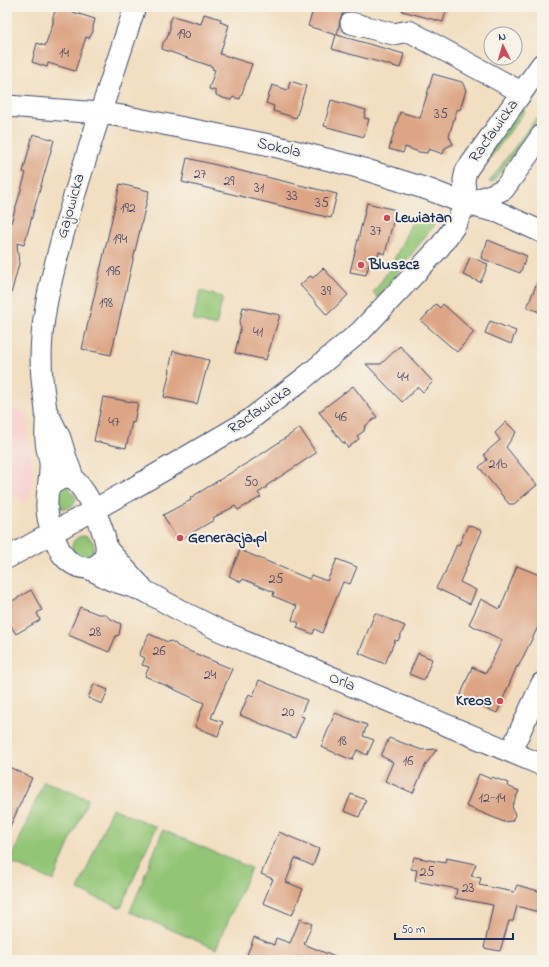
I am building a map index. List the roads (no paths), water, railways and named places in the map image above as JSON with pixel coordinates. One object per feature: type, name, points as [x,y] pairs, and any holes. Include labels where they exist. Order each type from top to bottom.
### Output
[{"type":"street","name":"Gajowicka","points":[[52,532],[47,513],[50,462],[46,442],[46,412],[40,354],[44,314],[56,262],[82,166],[135,7]]},
{"type":"street","points":[[351,23],[393,34],[409,31],[521,92]]},
{"type":"street","name":"Racławicka","points":[[7,558],[128,491],[248,421],[361,331],[439,248],[454,226],[466,204],[464,180],[466,172],[542,64]]},
{"type":"street","name":"Sokola","points":[[7,106],[100,113],[128,117],[202,131],[298,152],[381,175],[441,194],[466,204],[498,212],[542,232]]},
{"type":"street","points":[[466,204],[504,189],[542,135]]},
{"type":"street","name":"Gajowicka","points":[[46,412],[60,438],[66,461],[74,480],[89,499],[94,510]]},
{"type":"street","points":[[49,487],[58,480],[69,478],[74,480]]},
{"type":"street","points":[[52,532],[61,553],[68,560],[77,566],[88,568],[94,567],[104,558],[106,549],[103,533],[94,510]]},
{"type":"street","name":"Orla","points":[[106,549],[145,591]]},
{"type":"street","name":"Orla","points":[[88,568],[111,580],[145,591],[182,612],[219,630],[542,765]]},
{"type":"street","points":[[511,751],[542,683]]},
{"type":"place","name":"Lewiatan","points":[[387,218]]},
{"type":"place","name":"Bluszcz","points":[[361,265]]},
{"type":"place","name":"Generacja.pl","points":[[180,538]]},
{"type":"place","name":"Kreos","points":[[500,701]]}]
